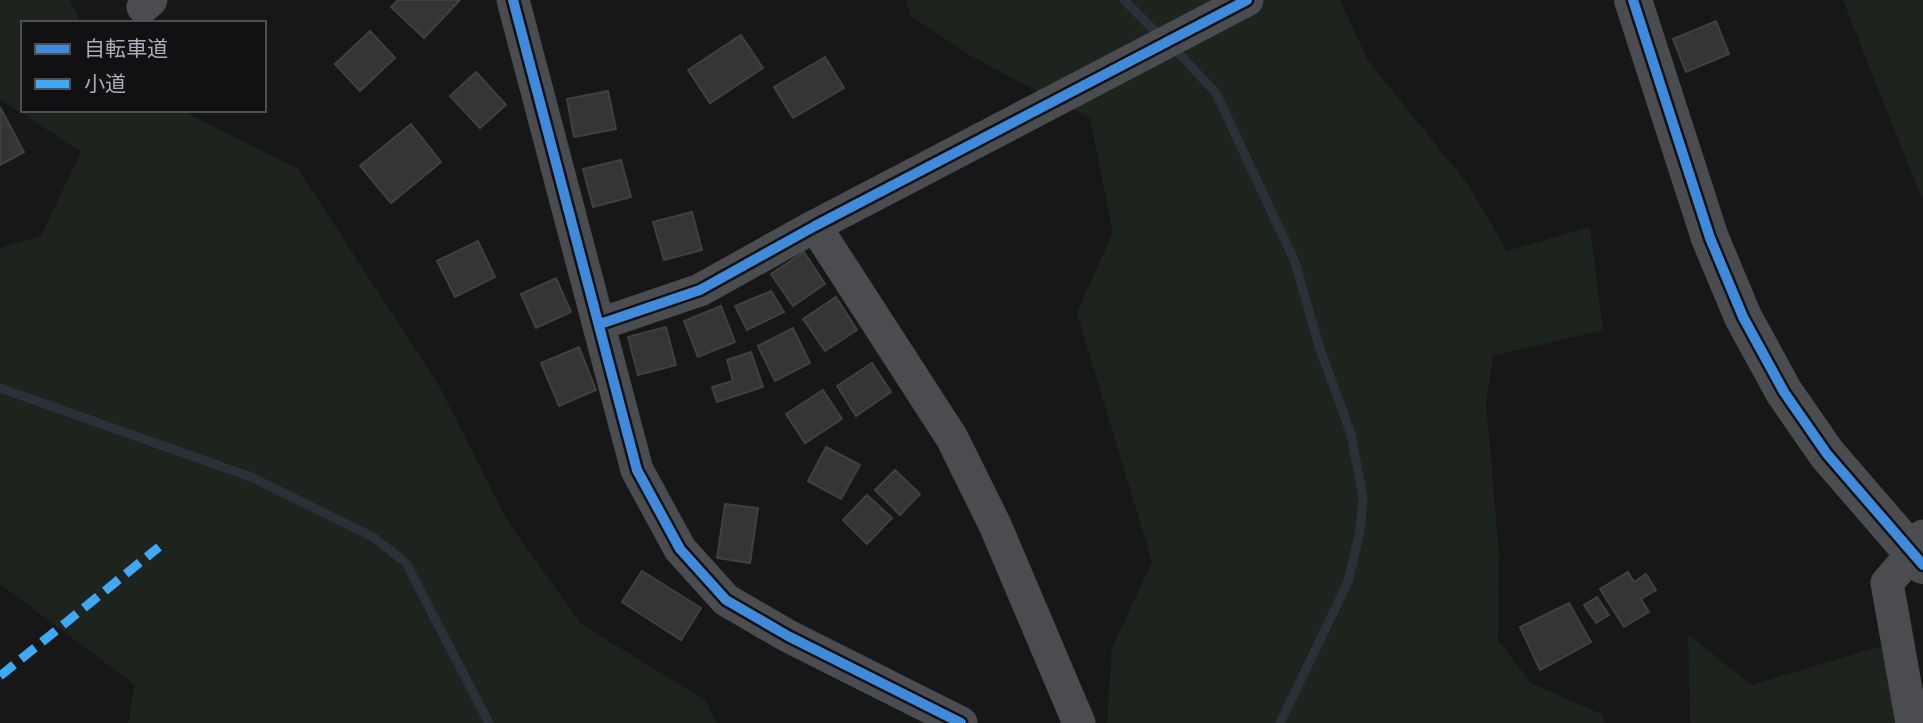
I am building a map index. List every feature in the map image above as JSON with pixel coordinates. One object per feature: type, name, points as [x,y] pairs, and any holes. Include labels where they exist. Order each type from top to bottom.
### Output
[{"type":"street","points":[[513,0],[637,470],[680,548],[726,600],[788,636],[961,723]]},
{"type":"street","points":[[600,324],[700,290],[816,226],[1247,0]]},
{"type":"street","points":[[1633,0],[1710,238],[1744,317],[1784,392],[1827,454],[1919,552],[1887,583],[1912,723]]},
{"type":"street","points":[[816,226],[952,438],[995,525],[1079,723]]},
{"type":"shaded area","points":[[0,0],[70,0],[80,21],[21,21],[21,112],[185,112],[298,169],[438,384],[508,522],[581,624],[705,700],[717,723],[128,723],[135,685],[0,584],[0,248],[41,236],[81,152],[0,99]]},
{"type":"shaded area","points":[[906,0],[1340,0],[1367,59],[1469,186],[1507,251],[1590,227],[1603,330],[1493,356],[1486,403],[1499,553],[1498,640],[1531,683],[1601,714],[1605,723],[1107,723],[1112,648],[1152,562],[1077,313],[1113,232],[1090,118],[974,58],[911,16]]},
{"type":"shaded area","points":[[1843,0],[1923,0],[1923,201]]},
{"type":"shaded area","points":[[1688,634],[1751,685],[1898,641],[1912,723],[1690,723]]},
{"type":"building","points":[[398,0],[460,0],[424,38],[391,7]]},
{"type":"building","points":[[1716,21],[1729,54],[1686,72],[1673,39]]},
{"type":"building","points":[[370,31],[395,58],[360,91],[335,64]]},
{"type":"building","points":[[741,35],[763,68],[710,103],[688,70]]},
{"type":"building","points":[[825,57],[844,88],[793,118],[774,87]]},
{"type":"building","points":[[476,72],[506,105],[480,128],[450,96]]},
{"type":"building","points":[[608,91],[616,129],[574,137],[567,99]]},
{"type":"building","points":[[0,107],[24,152],[0,165]]},
{"type":"building","points":[[411,124],[441,162],[391,203],[360,166]]},
{"type":"building","points":[[621,160],[631,197],[593,207],[583,169]]},
{"type":"building","points":[[692,212],[702,250],[664,260],[653,222]]},
{"type":"building","points":[[478,241],[495,277],[455,297],[437,261]]},
{"type":"building","points":[[804,252],[825,284],[793,306],[771,274]]},
{"type":"building","points":[[556,278],[571,312],[536,328],[521,294]]},
{"type":"building","points":[[771,291],[784,312],[747,330],[735,306]]},
{"type":"building","points":[[836,297],[857,330],[825,351],[803,319]]},
{"type":"building","points":[[721,306],[735,342],[698,357],[684,321]]},
{"type":"building","points":[[666,327],[676,365],[638,375],[628,337]]},
{"type":"building","points":[[793,328],[810,363],[775,381],[758,346]]},
{"type":"building","points":[[579,347],[596,390],[559,406],[541,363]]},
{"type":"building","points":[[751,352],[763,387],[717,402],[712,387],[733,381],[727,360]]},
{"type":"building","points":[[872,363],[891,392],[856,416],[837,386]]},
{"type":"building","points":[[823,390],[842,419],[805,443],[786,414]]},
{"type":"building","points":[[826,447],[860,465],[841,499],[808,481]]},
{"type":"building","points":[[895,470],[920,494],[900,515],[875,490]]},
{"type":"building","points":[[867,495],[892,518],[867,544],[843,520]]},
{"type":"building","points":[[725,504],[758,508],[750,563],[717,558]]},
{"type":"building","points":[[642,571],[701,608],[681,640],[622,602]]},
{"type":"building","points":[[1628,572],[1634,582],[1646,574],[1656,590],[1641,599],[1649,612],[1624,627],[1600,589]]},
{"type":"building","points":[[1597,597],[1609,615],[1596,623],[1584,605]]},
{"type":"building","points":[[1569,603],[1591,642],[1540,670],[1520,627]]},
{"type":"waterway","points":[[1124,0],[1162,38]]},
{"type":"waterway","points":[[1173,47],[1216,93],[1295,262],[1320,349],[1351,434],[1363,497],[1360,531],[1348,582],[1280,723]]},
{"type":"waterway","points":[[0,388],[251,477],[373,537],[406,563],[489,723]]},
{"type":"marked path","points":[[0,676],[159,547]]},
{"type":"cycle path","points":[[513,0],[637,470],[680,549],[726,600],[788,636],[961,723]]},
{"type":"cycle path","points":[[600,324],[700,290],[815,226],[1247,0]]},
{"type":"cycle path","points":[[1633,0],[1710,238],[1743,317],[1784,392],[1827,454],[1923,565]]}]
